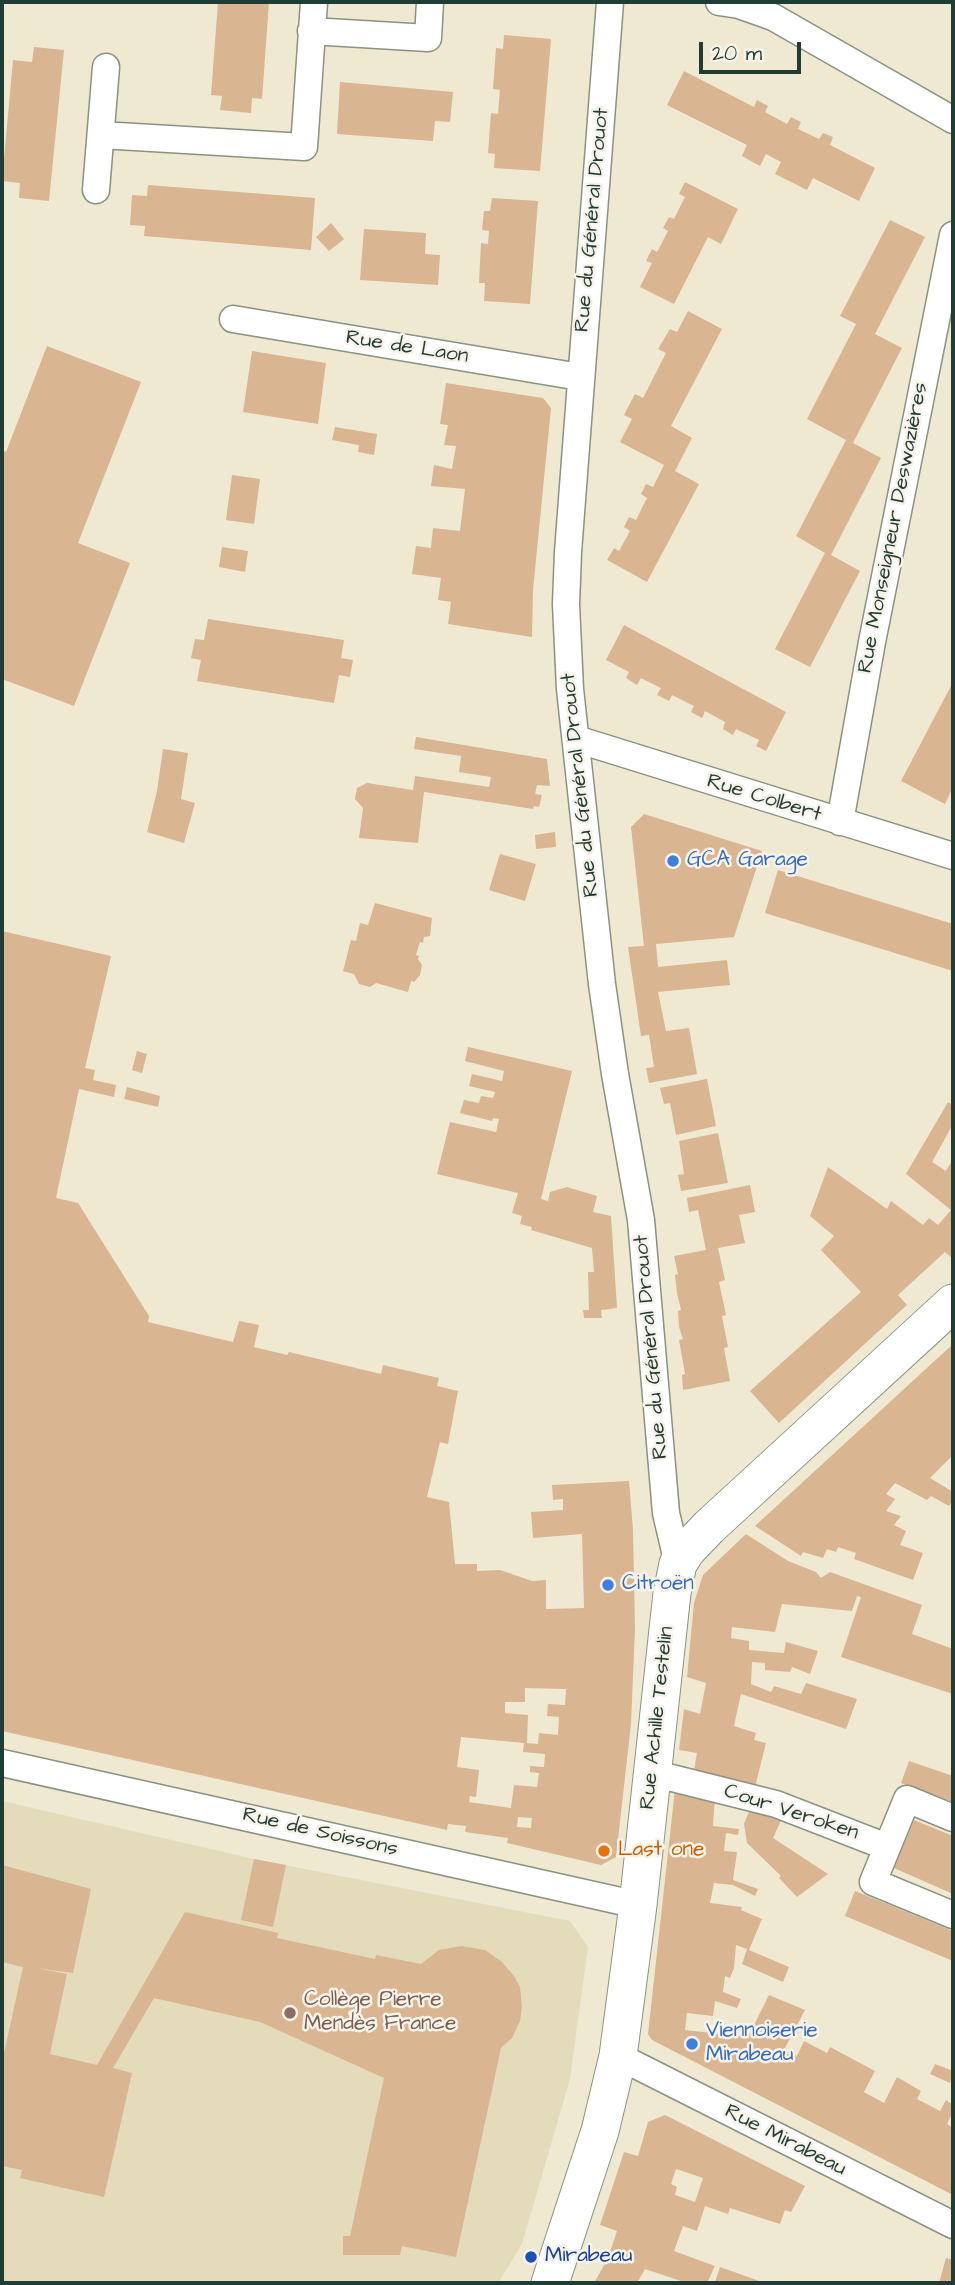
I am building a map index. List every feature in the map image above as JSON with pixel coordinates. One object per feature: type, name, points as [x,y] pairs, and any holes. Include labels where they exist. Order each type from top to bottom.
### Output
[{"type":"street","points":[[101,135],[304,146],[314,2]]},
{"type":"street","points":[[311,31],[428,38],[430,2]]},
{"type":"street","name":"Rue du Général Drouot","points":[[610,2],[580,377],[566,604],[570,689],[602,984],[641,1220],[666,1513],[678,1564]]},
{"type":"street","points":[[719,2],[739,5],[773,17],[953,120]]},
{"type":"street","points":[[96,190],[106,67]]},
{"type":"street","name":"Rue Monseigneur Deswazières","points":[[841,822],[872,642],[953,235]]},
{"type":"street","name":"Rue de Laon","points":[[233,319],[580,377]]},
{"type":"street","name":"Rue Colbert","points":[[576,739],[953,856]]},
{"type":"street","name":"Rue Achille Testelin","points":[[550,2283],[600,2131],[618,2056],[638,1905],[671,1593],[678,1564],[686,1551],[709,1527],[953,1303]]},
{"type":"street","name":"Rue de Soissons","points":[[2,1763],[638,1905]]},
{"type":"street","name":"Cour Veroken","points":[[652,1773],[776,1804],[887,1847]]},
{"type":"street","name":"Cour Veroken","points":[[953,1818],[907,1799],[873,1882],[953,1915]]},
{"type":"street","name":"Rue Mirabeau","points":[[618,2056],[953,2225]]},
{"type":"shaded area","name":"Collège Pierre Mendès France","points":[[2,1801],[254,1859],[570,1921],[588,1947],[570,2079],[522,2244],[498,2283],[2,2283]]},
{"type":"building","points":[[218,2],[269,2],[262,99],[252,98],[251,113],[220,110],[222,96],[211,95]]},
{"type":"building","points":[[504,35],[551,39],[540,171],[494,168],[495,154],[488,153],[491,113],[498,114],[500,90],[493,89],[496,48],[503,49]]},
{"type":"building","points":[[34,47],[64,50],[49,201],[19,198],[20,183],[2,181],[13,60],[32,62]]},
{"type":"building","points":[[684,71],[754,107],[757,100],[768,106],[765,112],[787,124],[791,117],[801,122],[798,129],[819,139],[823,133],[833,137],[830,145],[875,168],[859,201],[813,178],[807,190],[775,174],[781,162],[766,154],[760,166],[742,156],[747,145],[667,105]]},
{"type":"building","points":[[340,82],[453,92],[450,122],[435,121],[433,141],[337,134]]},
{"type":"building","points":[[685,182],[738,209],[721,244],[708,237],[674,304],[640,287],[652,263],[646,261],[652,249],[657,252],[668,231],[663,228],[669,217],[674,219],[685,197],[679,194]]},
{"type":"building","points":[[148,185],[315,198],[311,250],[144,236],[145,226],[130,225],[132,195],[147,196]]},
{"type":"building","points":[[492,198],[538,201],[530,304],[484,301],[485,283],[479,283],[481,243],[488,244],[489,231],[482,230],[484,211],[490,211]]},
{"type":"building","points":[[890,220],[925,237],[875,334],[902,348],[853,443],[881,458],[831,555],[860,571],[810,667],[775,649],[825,553],[796,536],[846,440],[807,419],[856,324],[840,316]]},
{"type":"building","points":[[331,223],[344,239],[329,251],[316,237]]},
{"type":"building","points":[[364,229],[426,233],[425,254],[440,255],[438,285],[360,280]]},
{"type":"building","points":[[688,311],[722,329],[671,426],[692,438],[675,471],[699,484],[647,582],[607,560],[614,548],[619,551],[630,531],[624,527],[629,517],[636,520],[647,498],[641,494],[646,484],[653,487],[664,465],[620,442],[632,419],[624,415],[635,394],[643,398],[666,353],[658,349],[670,329],[677,332]]},
{"type":"building","points":[[47,346],[141,382],[78,543],[130,563],[74,706],[2,679],[2,450],[6,452]]},
{"type":"building","points":[[252,351],[326,363],[318,424],[243,412]]},
{"type":"building","points":[[446,383],[543,398],[551,408],[533,590],[532,637],[448,624],[451,602],[438,600],[441,578],[412,574],[416,546],[431,548],[433,528],[460,531],[465,489],[431,486],[434,465],[452,469],[456,446],[444,445],[448,425],[440,424]]},
{"type":"building","points":[[335,427],[377,434],[374,455],[358,452],[359,445],[332,440]]},
{"type":"building","points":[[232,475],[260,479],[254,524],[226,520]]},
{"type":"building","points":[[222,547],[248,551],[245,572],[219,567]]},
{"type":"building","points":[[208,619],[344,640],[341,658],[353,660],[350,677],[339,675],[334,703],[197,681],[201,660],[191,658],[195,639],[204,640]]},
{"type":"building","points":[[624,625],[786,712],[766,751],[756,746],[759,740],[736,729],[733,735],[723,729],[725,722],[705,711],[702,718],[691,712],[694,706],[672,695],[669,701],[657,695],[661,688],[641,678],[637,685],[626,678],[629,672],[606,660]]},
{"type":"building","points":[[953,682],[953,787],[945,804],[901,781]]},
{"type":"building","points":[[416,737],[547,759],[550,786],[537,785],[535,794],[542,795],[539,807],[534,806],[533,809],[424,792],[418,843],[359,838],[363,808],[355,799],[357,788],[367,783],[413,790],[415,776],[489,787],[491,777],[459,772],[461,756],[414,749]]},
{"type":"building","points":[[163,749],[188,753],[181,799],[195,803],[184,843],[147,832]]},
{"type":"building","points":[[644,814],[762,851],[734,937],[656,944],[658,967],[727,960],[730,985],[658,992],[666,1031],[689,1028],[697,1074],[649,1083],[646,1068],[654,1067],[649,1035],[641,1036],[628,947],[644,946],[631,827]]},
{"type":"building","points":[[555,832],[556,847],[536,849],[535,835]]},
{"type":"building","points":[[500,854],[536,864],[525,901],[489,890]]},
{"type":"building","points":[[778,870],[953,924],[953,971],[765,913]]},
{"type":"building","points":[[375,903],[432,918],[430,936],[424,937],[423,943],[420,942],[416,955],[422,965],[420,975],[414,982],[411,981],[408,992],[376,983],[370,987],[359,984],[354,974],[343,971],[351,940],[356,941],[360,923],[368,925]]},
{"type":"building","points":[[2,931],[111,956],[85,1068],[95,1070],[93,1080],[116,1085],[114,1097],[79,1089],[56,1198],[78,1203],[149,1316],[148,1322],[233,1342],[239,1321],[259,1325],[254,1347],[287,1355],[289,1352],[381,1374],[383,1365],[439,1378],[437,1386],[458,1391],[448,1444],[440,1442],[427,1497],[449,1502],[455,1564],[477,1564],[477,1571],[500,1570],[532,1581],[546,1580],[546,1609],[584,1608],[582,1534],[533,1538],[531,1512],[563,1510],[563,1499],[553,1500],[552,1485],[629,1481],[635,1629],[631,1724],[616,1857],[601,1865],[507,1843],[508,1838],[465,1832],[466,1826],[448,1824],[447,1830],[2,1731]],"holes":[[[525,1688],[566,1689],[565,1705],[548,1704],[547,1716],[559,1717],[558,1735],[539,1733],[538,1744],[527,1743],[528,1715],[505,1713],[505,1702],[525,1702]],[[461,1737],[524,1743],[523,1752],[545,1754],[544,1767],[530,1766],[530,1772],[539,1773],[537,1787],[514,1785],[511,1808],[469,1802],[470,1796],[476,1797],[479,1770],[457,1767]],[[518,1817],[532,1818],[531,1828],[517,1827]]]},
{"type":"building","points":[[468,1047],[572,1071],[541,1199],[548,1201],[550,1192],[567,1187],[597,1196],[593,1212],[611,1216],[617,1308],[601,1310],[602,1318],[584,1318],[583,1310],[589,1310],[588,1272],[594,1272],[592,1248],[531,1230],[532,1227],[520,1224],[522,1216],[512,1213],[518,1193],[437,1174],[450,1122],[496,1132],[499,1119],[493,1118],[492,1121],[460,1113],[464,1100],[479,1103],[481,1096],[493,1098],[495,1092],[469,1086],[472,1074],[502,1081],[504,1071],[465,1061]]},
{"type":"building","points":[[137,1051],[147,1054],[142,1073],[132,1070]]},
{"type":"building","points":[[707,1079],[716,1126],[676,1135],[670,1103],[664,1104],[660,1088]]},
{"type":"building","points":[[127,1087],[160,1096],[158,1107],[124,1099]]},
{"type":"building","points":[[948,1102],[953,1105],[953,1124],[932,1162],[946,1171],[953,1159],[953,1259],[945,1252],[898,1295],[907,1305],[779,1423],[750,1391],[861,1292],[821,1250],[834,1236],[810,1216],[828,1167],[887,1209],[891,1201],[923,1225],[929,1218],[938,1225],[951,1210],[906,1174]]},
{"type":"building","points":[[718,1133],[728,1183],[681,1191],[678,1175],[684,1174],[679,1141]]},
{"type":"building","points":[[750,1185],[755,1212],[739,1215],[745,1243],[718,1248],[725,1280],[719,1282],[726,1315],[722,1316],[728,1347],[724,1348],[730,1381],[683,1390],[682,1375],[685,1374],[679,1340],[683,1339],[679,1327],[678,1311],[681,1310],[674,1256],[706,1250],[698,1210],[689,1212],[687,1198]]},
{"type":"building","points":[[953,1344],[953,1458],[930,1478],[953,1492],[953,1504],[949,1506],[931,1496],[927,1500],[895,1483],[886,1494],[895,1499],[886,1511],[901,1516],[894,1525],[906,1531],[900,1545],[923,1553],[913,1580],[854,1559],[856,1553],[838,1547],[836,1552],[827,1549],[823,1558],[803,1552],[801,1556],[755,1526]]},
{"type":"building","points":[[746,1534],[788,1561],[816,1572],[821,1578],[830,1572],[922,1605],[912,1634],[953,1649],[953,1694],[841,1657],[861,1597],[857,1596],[852,1611],[782,1604],[775,1632],[732,1627],[731,1638],[749,1641],[749,1650],[784,1653],[786,1642],[818,1651],[810,1674],[792,1667],[790,1672],[765,1670],[765,1663],[752,1662],[751,1684],[771,1692],[774,1686],[801,1694],[806,1683],[857,1699],[846,1729],[741,1694],[734,1726],[756,1733],[754,1740],[766,1743],[754,1791],[693,1776],[697,1753],[679,1750],[684,1709],[700,1714],[706,1683],[687,1677],[694,1603],[703,1575]]},
{"type":"building","points":[[909,1761],[953,1776],[953,1802],[901,1783]]},
{"type":"building","points":[[675,1789],[715,1795],[713,1826],[739,1829],[738,1835],[726,1833],[724,1851],[737,1852],[733,1880],[758,1889],[755,1896],[733,1885],[714,1883],[710,1903],[742,1907],[741,1910],[762,1919],[749,1950],[789,1967],[783,1982],[742,1964],[747,1949],[736,1945],[734,1968],[730,1978],[725,1976],[723,1992],[741,1999],[737,2008],[715,2001],[713,2016],[687,2013],[685,2030],[748,2037],[769,1995],[805,2010],[784,2050],[797,2056],[804,2041],[827,2053],[830,2047],[875,2071],[864,2092],[884,2103],[897,2077],[921,2091],[917,2099],[940,2111],[946,2100],[953,2105],[953,2112],[947,2124],[953,2128],[953,2195],[652,2040],[648,2034]]},
{"type":"building","points":[[752,1804],[784,1814],[773,1838],[828,1874],[797,1897],[779,1878],[781,1876],[747,1843],[744,1824]]},
{"type":"building","points":[[914,1820],[953,1836],[953,1894],[894,1868]]},
{"type":"building","points":[[254,1859],[286,1865],[273,1927],[241,1920]]},
{"type":"building","points":[[2,1865],[91,1889],[73,1973],[36,1968],[67,1974],[50,2054],[97,2065],[185,1912],[278,1933],[277,1938],[375,1959],[376,1955],[421,1964],[439,1950],[462,1946],[485,1950],[502,1962],[520,1987],[520,2021],[512,2038],[501,2048],[456,2257],[402,2246],[400,2255],[343,2255],[343,2236],[350,2236],[384,2078],[260,2022],[154,1998],[113,2068],[132,2073],[104,2197],[20,2178],[22,2170],[2,2166],[2,2062],[23,1967],[2,1962]]},
{"type":"building","points":[[855,1891],[953,1931],[953,1961],[845,1916]]},
{"type":"building","points":[[935,2064],[953,2071],[950,2083],[930,2074]]},
{"type":"building","points":[[665,2115],[805,2186],[791,2212],[785,2210],[780,2224],[730,2208],[728,2214],[705,2206],[697,2231],[683,2226],[674,2251],[715,2266],[707,2283],[687,2283],[645,2269],[637,2283],[594,2283],[608,2258],[617,2231],[600,2225],[624,2152],[638,2156],[648,2122]],"holes":[[[676,2169],[703,2178],[695,2202],[675,2195],[677,2187],[671,2184]]]},
{"type":"building","points":[[946,2258],[953,2260],[953,2283],[939,2283]]},
{"type":"building","points":[[720,2267],[765,2283],[715,2282]]},
{"type":"place","name":"GCA Garage","points":[[673,861]]},
{"type":"place","name":"Citroën","points":[[608,1585]]},
{"type":"place","name":"Last one","points":[[604,1851]]},
{"type":"place","name":"Collège Pierre Mendès France","points":[[290,2013]]},
{"type":"place","name":"Viennoiserie Mirabeau","points":[[692,2044]]},
{"type":"place","name":"Mirabeau","points":[[531,2257]]}]
